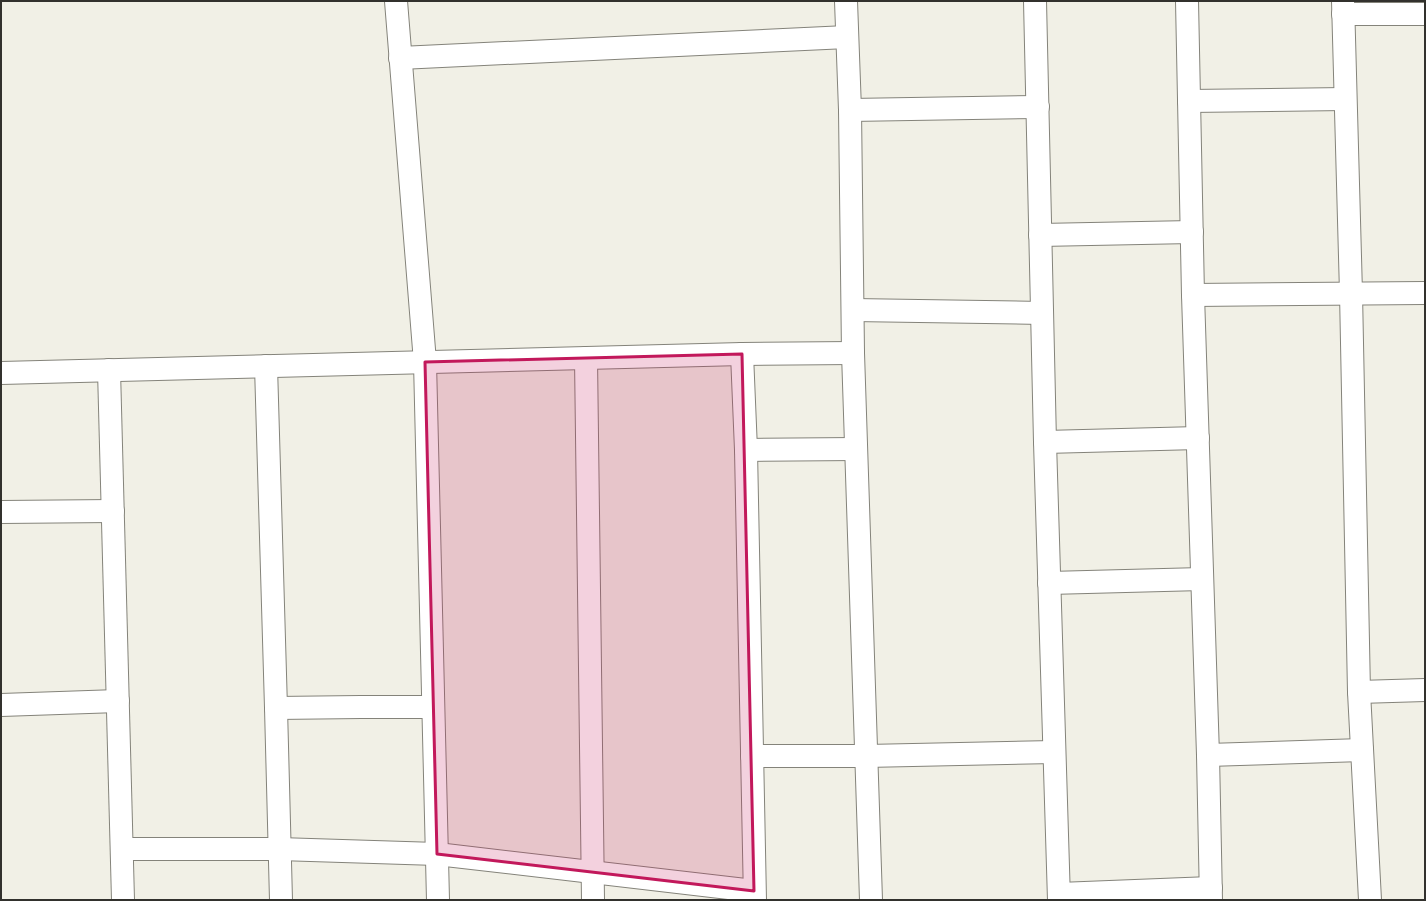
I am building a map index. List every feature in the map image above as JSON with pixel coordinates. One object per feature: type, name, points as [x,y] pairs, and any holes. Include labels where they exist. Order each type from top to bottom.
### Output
[{"type":"street","points":[[396,1],[425,362],[432,707],[438,900]]},
{"type":"street","points":[[846,1],[850,110],[853,353],[871,900]]},
{"type":"street","points":[[1035,1],[1045,442],[1059,897],[1211,894],[1193,294],[1187,1]]},
{"type":"street","points":[[1370,900],[1360,692],[1343,8],[1425,14]]},
{"type":"street","points":[[400,58],[847,37]]},
{"type":"street","points":[[1189,101],[1345,99]]},
{"type":"street","points":[[850,110],[1038,108]]},
{"type":"street","points":[[1040,235],[1192,232]]},
{"type":"street","points":[[1193,294],[1425,293]]},
{"type":"street","points":[[853,310],[1042,313]]},
{"type":"street","points":[[1,373],[742,354],[853,353]]},
{"type":"street","points":[[122,849],[279,849],[437,854],[592,872],[754,895],[746,450],[742,354]]},
{"type":"street","points":[[586,358],[593,900]]},
{"type":"street","points":[[266,366],[281,900]]},
{"type":"street","points":[[109,370],[123,900]]},
{"type":"street","points":[[1045,442],[1198,438]]},
{"type":"street","points":[[746,450],[856,449]]},
{"type":"street","points":[[1,512],[113,511]]},
{"type":"street","points":[[1049,583],[1202,579]]},
{"type":"street","points":[[1360,692],[1425,690]]},
{"type":"street","points":[[1,704],[118,701]]},
{"type":"street","points":[[276,708],[432,707]]},
{"type":"street","points":[[1208,755],[1362,750]]},
{"type":"street","points":[[752,756],[866,756],[1054,752]]},
{"type":"highlighted area","points":[[742,354],[754,891],[437,854],[425,362]]}]
